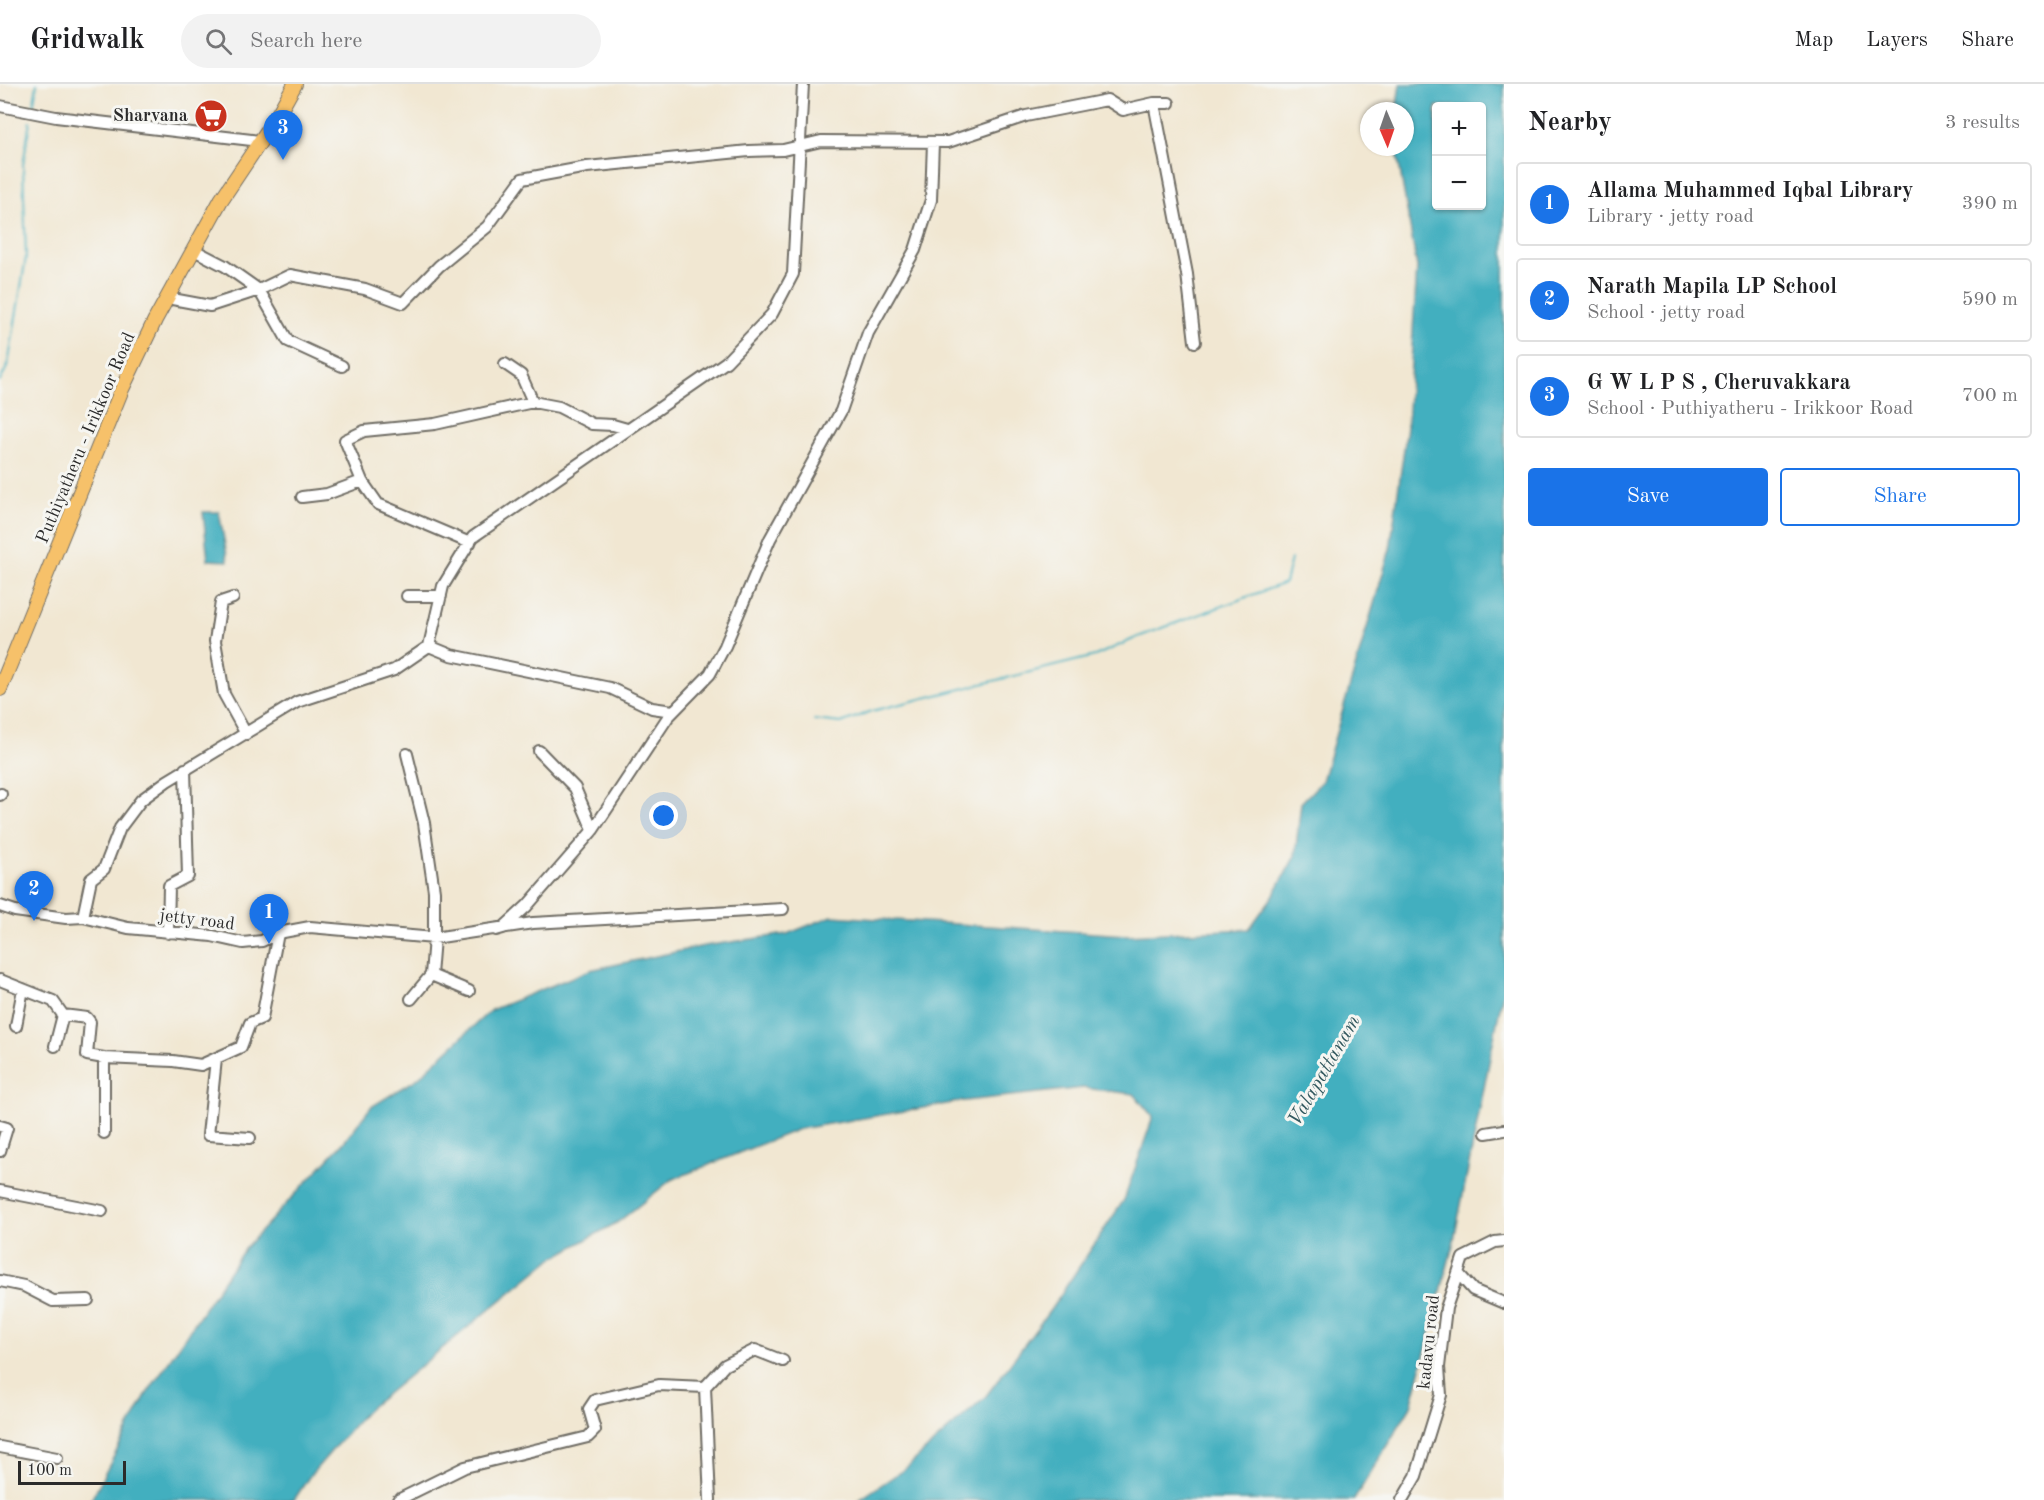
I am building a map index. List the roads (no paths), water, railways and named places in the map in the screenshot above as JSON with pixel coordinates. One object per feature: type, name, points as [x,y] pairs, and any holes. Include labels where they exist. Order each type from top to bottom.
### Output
[{"type":"main road","name":"Puthiyatheru - Irikkoor Road","points":[[0,689],[122,389],[167,298],[221,200],[295,84]]},
{"type":"street","points":[[83,917],[91,879],[104,869],[120,828],[141,800],[185,769],[297,702],[394,670],[429,646],[443,586],[473,537],[726,362],[772,314],[793,274],[803,84]]},
{"type":"street","points":[[167,298],[210,306],[259,290],[290,275],[365,289],[403,303],[440,266],[487,227],[522,179],[586,167],[749,151],[783,150],[821,141],[948,142],[1026,116],[1107,100],[1123,110],[1154,103],[1169,103]]},
{"type":"street","points":[[1154,103],[1187,274],[1194,342]]},
{"type":"street","points":[[0,106],[56,117],[260,141]]},
{"type":"street","points":[[496,930],[503,928],[527,906],[593,830],[673,711],[710,674],[725,646],[770,539],[841,411],[868,333],[915,250],[932,200],[933,142]]},
{"type":"street","points":[[194,250],[225,266],[259,290],[288,341],[342,366]]},
{"type":"street","points":[[505,364],[521,375],[533,402]]},
{"type":"street","points":[[470,543],[378,504],[362,481],[345,440],[364,431],[435,424],[533,402],[559,407],[592,424],[613,424],[627,429]]},
{"type":"street","points":[[302,497],[327,494],[362,481]]},
{"type":"street","points":[[406,596],[441,596]]},
{"type":"street","points":[[233,598],[221,602],[215,641],[224,694],[246,734]]},
{"type":"street","points":[[429,646],[451,655],[610,688],[652,708],[673,711]]},
{"type":"street","points":[[539,751],[575,788],[593,830]]},
{"type":"street","points":[[407,754],[424,823],[434,891],[431,975],[411,999]]},
{"type":"street","points":[[168,933],[169,886],[188,876],[185,769]]},
{"type":"street","name":"jetty road","points":[[0,906],[15,911],[66,918],[83,917],[105,924],[168,933],[212,936],[243,943],[262,941],[278,933],[310,927],[434,938],[533,923],[783,909]]},
{"type":"street","points":[[0,980],[53,1001],[63,1015],[89,1020],[86,1053],[104,1058],[173,1060],[201,1065],[241,1047],[250,1023],[262,1018],[278,933]]},
{"type":"street","points":[[431,975],[470,991]]},
{"type":"street","points":[[16,1026],[22,989]]},
{"type":"street","points":[[56,1046],[63,1015]]},
{"type":"street","points":[[104,1058],[104,1133]]},
{"type":"street","points":[[216,1059],[208,1135],[250,1138]]},
{"type":"street","points":[[0,1126],[8,1128],[0,1151]]},
{"type":"street","points":[[1486,1132],[1504,1130]]},
{"type":"street","points":[[0,1191],[102,1211]]},
{"type":"street","points":[[1458,1273],[1464,1258],[1495,1242],[1504,1240]]},
{"type":"street","name":"kadavu road","points":[[1402,1500],[1416,1476],[1441,1395],[1439,1367],[1446,1308],[1458,1273],[1473,1290],[1504,1303]]},
{"type":"street","points":[[0,1281],[24,1286],[52,1301],[88,1300]]},
{"type":"street","points":[[710,1500],[705,1387],[725,1365],[755,1350],[783,1361]]},
{"type":"street","points":[[398,1500],[465,1467],[588,1437],[595,1430],[590,1409],[596,1400],[659,1385],[705,1387]]},
{"type":"street","points":[[0,1447],[57,1458]]},
{"type":"water","name":"Valapattanam","points":[[1400,84],[1504,84],[1504,987],[1453,1245],[1411,1406],[1354,1500],[859,1500],[906,1468],[986,1396],[1051,1309],[1124,1200],[1153,1117],[1134,1094],[1083,1088],[964,1101],[799,1129],[671,1180],[618,1222],[551,1259],[366,1411],[309,1477],[294,1500],[91,1500],[146,1395],[245,1248],[343,1143],[371,1107],[417,1079],[491,1010],[590,970],[704,946],[787,934],[832,916],[1126,935],[1249,929],[1273,896],[1295,856],[1301,803],[1322,781],[1390,549],[1407,427],[1417,267],[1398,156],[1414,156],[1414,102],[1397,102]]},
{"type":"water","points":[[203,512],[219,512],[228,561],[208,560]]},
{"type":"waterway","points":[[33,107],[37,84]]},
{"type":"waterway","points":[[0,381],[8,365],[26,257],[23,165],[30,121]]},
{"type":"waterway","points":[[814,720],[841,723],[872,711],[1095,656],[1138,637],[1285,583],[1291,559]]},
{"type":"place","name":"Sharvana","points":[[211,116]]},
{"type":"place","name":"G W L P S , Cheruvakkara","points":[[283,160]]},
{"type":"place","name":"Narath Mapila LP School","points":[[34,921]]},
{"type":"place","name":"Allama Muhammed Iqbal Library","points":[[269,944]]}]
